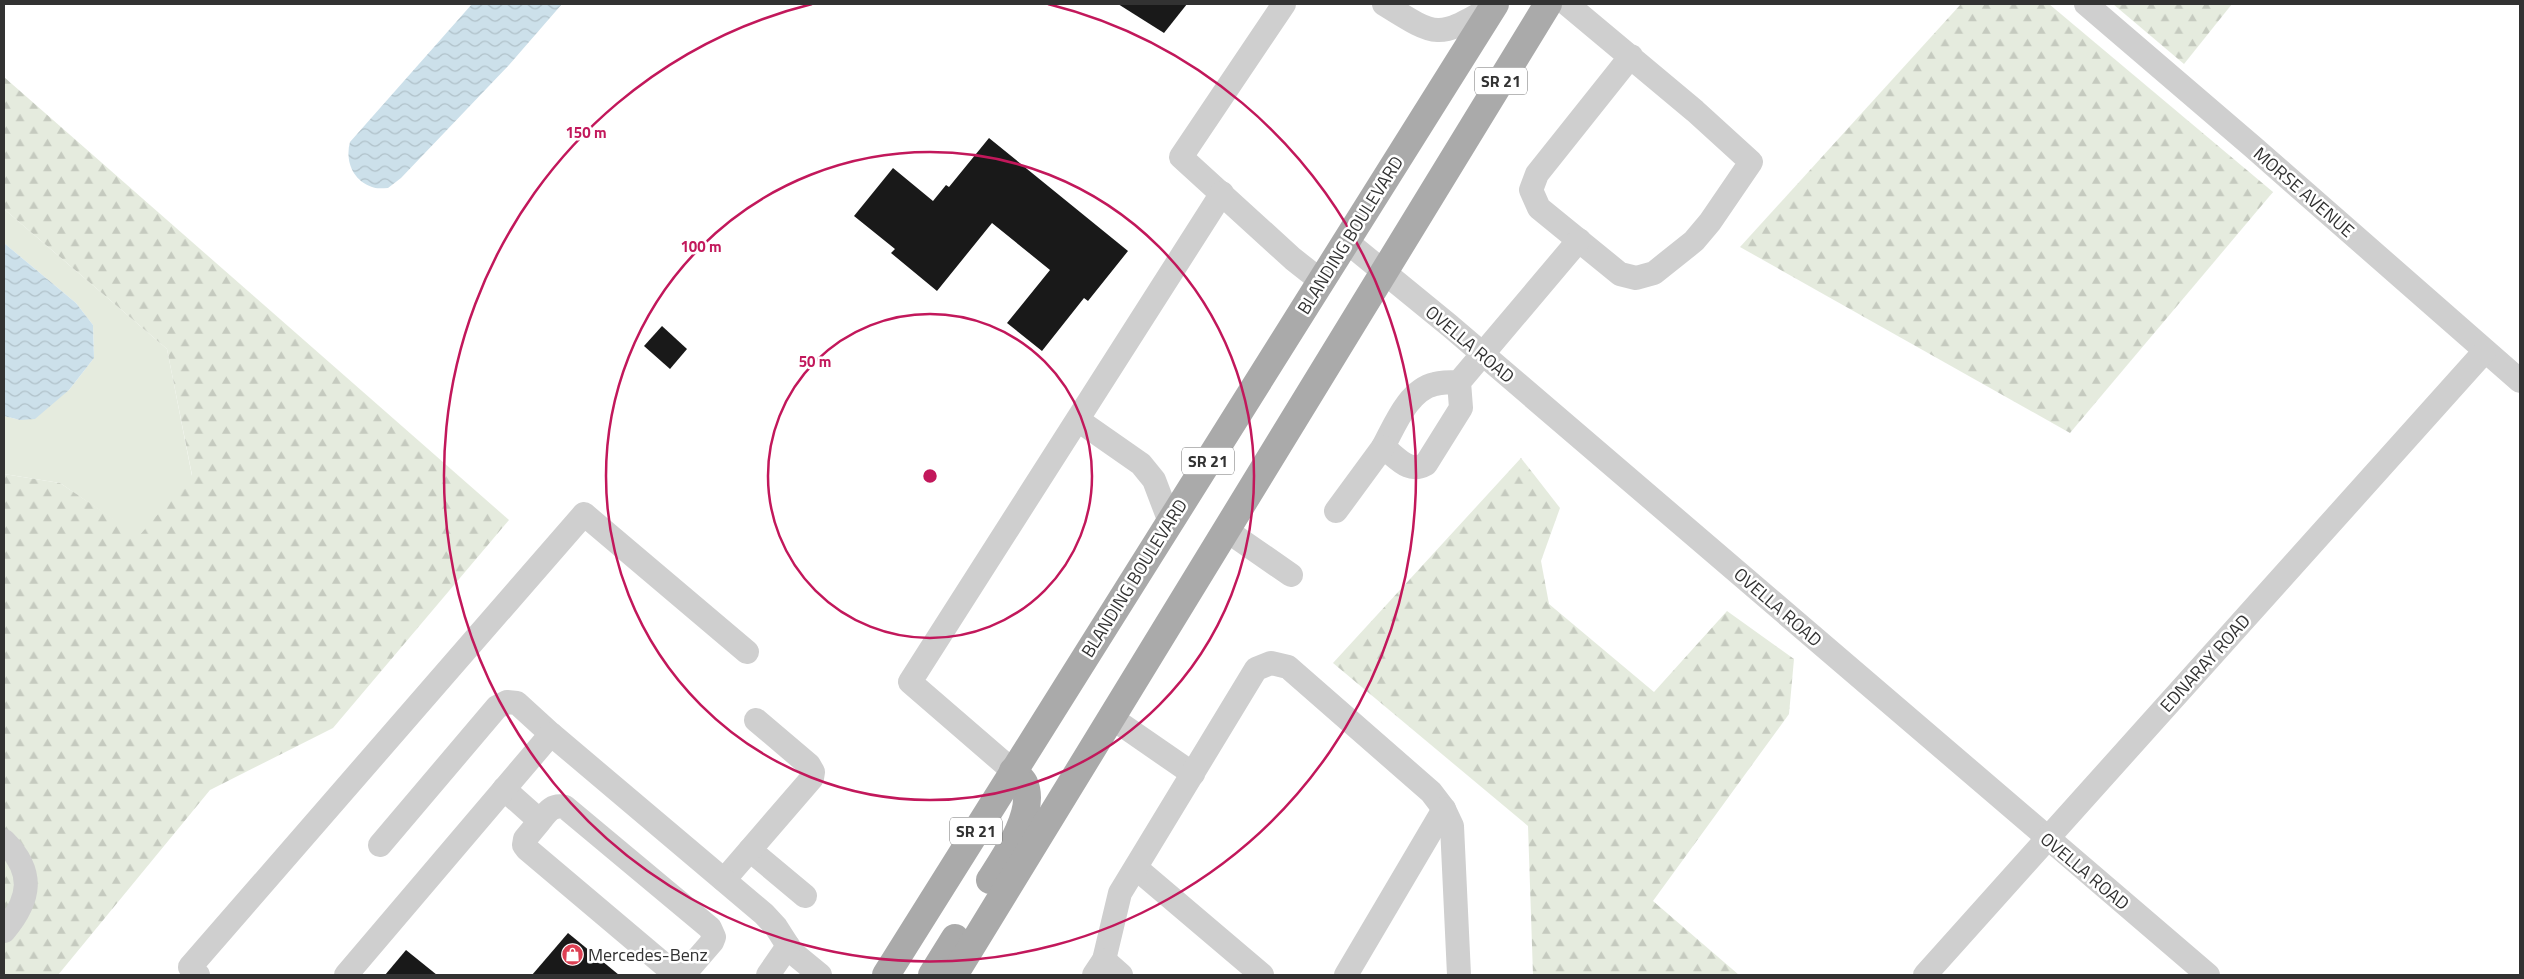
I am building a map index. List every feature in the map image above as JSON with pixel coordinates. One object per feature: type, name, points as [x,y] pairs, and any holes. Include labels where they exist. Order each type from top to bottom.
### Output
[{"type":"main road","name":"SR 21","points":[[954,975],[1548,4]]},
{"type":"main road","name":"BLANDING BOULEVARD","points":[[886,975],[1494,5]]},
{"type":"main road","points":[[932,975],[1018,832],[1026,803],[1026,792],[1023,782],[1013,771]]},
{"type":"street","points":[[1284,4],[1181,157],[1293,259],[1321,281]]},
{"type":"street","points":[[1384,4],[1426,29],[1436,31],[1449,30],[1494,5]]},
{"type":"street","points":[[1567,4],[1631,56],[1751,162],[1699,234],[1654,273],[1636,278],[1620,274],[1539,208],[1531,190],[1537,174],[1631,56]]},
{"type":"street","name":"MORSE AVENUE","points":[[2086,4],[2253,147],[2520,381]]},
{"type":"street","points":[[1013,771],[910,682],[1222,193]]},
{"type":"street","points":[[1336,511],[1384,447],[1403,410],[1419,392],[1434,384],[1459,382],[1579,240]]},
{"type":"street","name":"OVELLA ROAD","points":[[1346,241],[1483,355],[2208,975]]},
{"type":"street","name":"EDNARAY ROAD","points":[[1925,975],[2485,352]]},
{"type":"street","points":[[1384,447],[1410,468],[1417,469],[1426,464],[1461,408],[1459,382]]},
{"type":"street","points":[[1078,420],[1141,464],[1154,480],[1170,522]]},
{"type":"street","points":[[198,975],[190,967],[584,514],[747,652]]},
{"type":"street","points":[[1226,530],[1291,575]]},
{"type":"street","points":[[1106,970],[1120,893],[1256,670],[1270,663],[1288,667],[1431,792],[1444,809],[1452,826],[1459,975]]},
{"type":"street","points":[[380,846],[497,706],[507,702],[517,704],[771,920],[799,959],[820,975]]},
{"type":"street","points":[[1112,718],[1193,774]]},
{"type":"street","points":[[724,880],[812,778],[813,772],[810,765],[756,720]]},
{"type":"street","points":[[346,975],[551,734]]},
{"type":"street","points":[[504,789],[540,821]]},
{"type":"street","points":[[558,805],[565,807],[710,928],[714,937],[712,942],[686,972],[681,975],[675,974],[527,850],[524,845],[525,839],[540,821],[551,808],[558,805]]},
{"type":"street","points":[[1346,975],[1444,809]]},
{"type":"street","points":[[4,841],[18,856],[23,867],[26,890],[17,916],[4,931]]},
{"type":"street","points":[[750,850],[805,896]]},
{"type":"street","points":[[1136,868],[1262,975]]},
{"type":"street","points":[[768,975],[788,946]]},
{"type":"green space","points":[[1961,4],[2049,4],[2273,192],[2070,433],[1740,247]]},
{"type":"green space","points":[[2113,4],[2232,4],[2184,64]]},
{"type":"green space","points":[[4,77],[509,520],[333,728],[210,790],[58,975],[4,975],[4,474],[60,483],[139,536],[192,475],[167,349],[4,209]]},
{"type":"green space","points":[[4,209],[167,349],[192,476],[139,537],[60,483],[4,474],[4,416],[20,420],[69,390],[94,358],[93,325],[76,303],[4,243]]},
{"type":"green space","points":[[1521,458],[1560,508],[1541,561],[1549,604],[1654,692],[1727,611],[1794,659],[1789,714],[1653,901],[1739,975],[1533,975],[1528,826],[1333,663]]},
{"type":"water","points":[[472,4],[562,4],[509,65],[401,178],[388,188],[375,188],[365,184],[359,180],[349,162],[350,142]]},
{"type":"water","points":[[4,243],[76,303],[93,325],[94,358],[69,390],[35,419],[20,420],[4,416]]},
{"type":"building","points":[[1118,4],[1187,4],[1164,33]]},
{"type":"building","points":[[989,138],[1128,251],[1088,301],[1084,298],[1042,351],[1007,323],[1050,270],[992,223],[937,291],[891,253],[895,249],[854,216],[893,168],[933,201],[946,185],[949,187]]},
{"type":"building","points":[[662,326],[687,349],[670,369],[644,346]]},
{"type":"building","name":"Mercedes-Benz","points":[[568,933],[619,975],[532,975]]},
{"type":"building","points":[[406,950],[437,975],[385,975]]},
{"type":"place","name":"Mercedes-Benz","points":[[572,954]]}]
